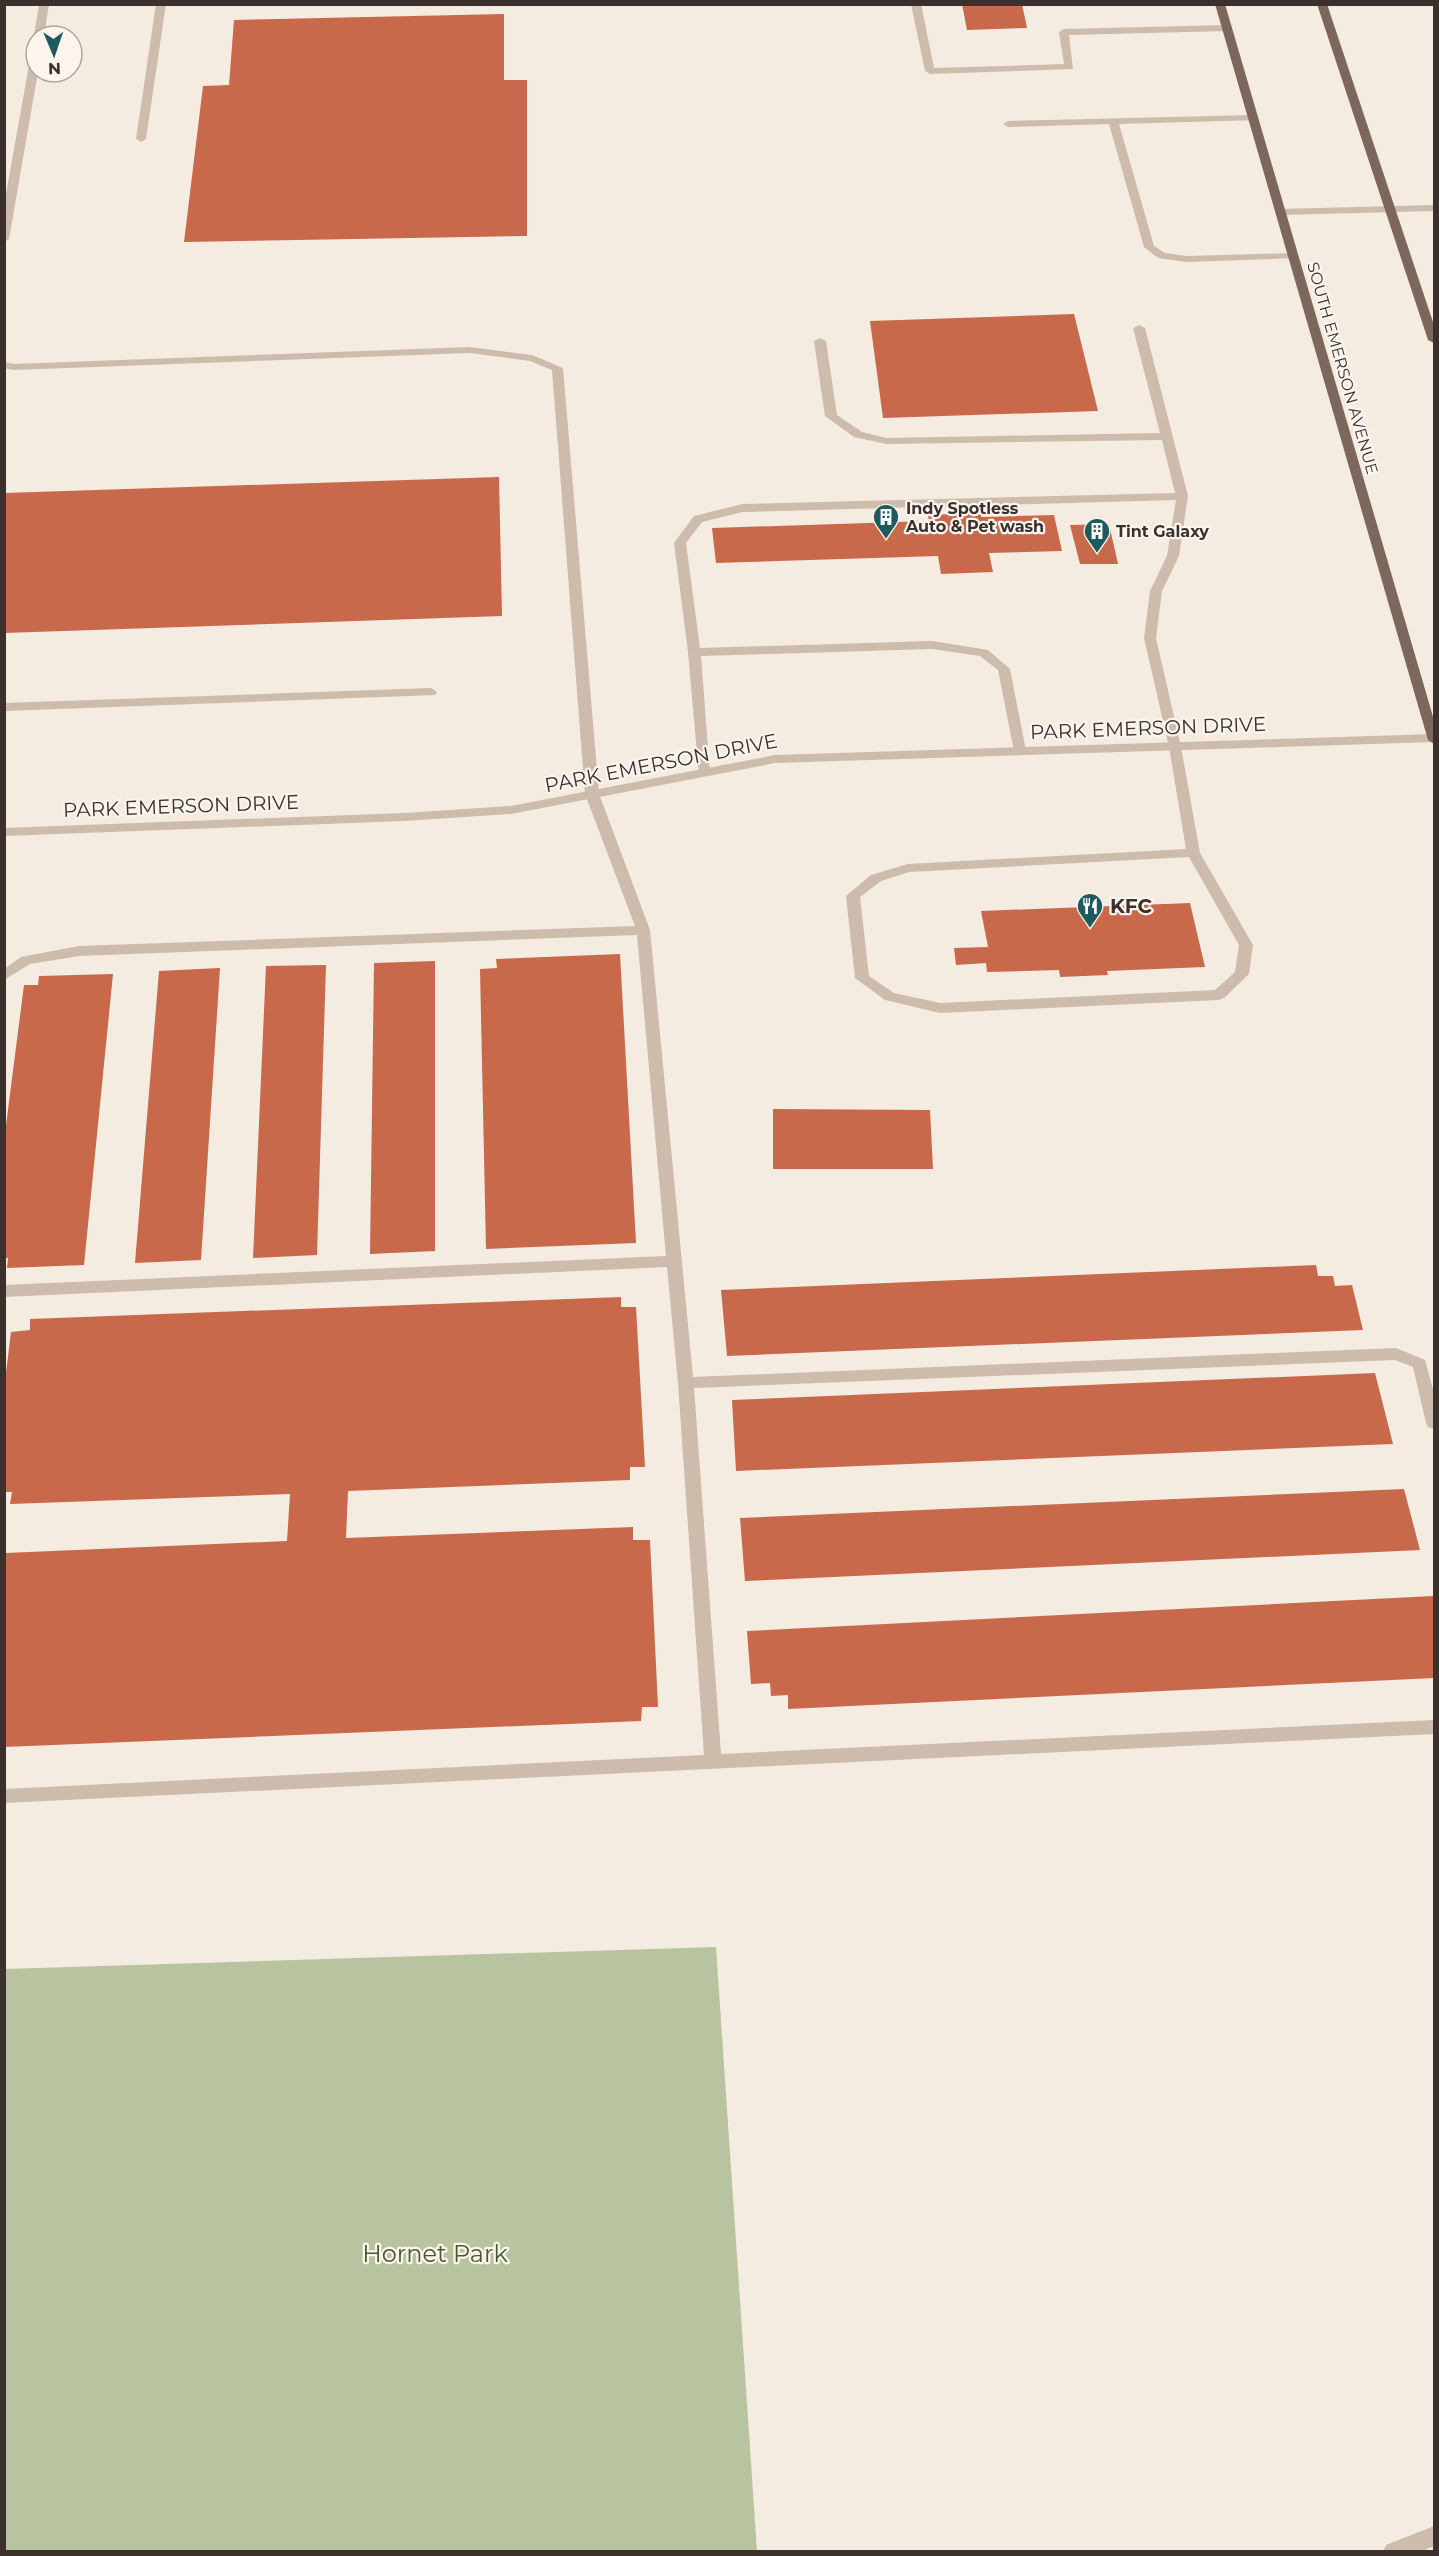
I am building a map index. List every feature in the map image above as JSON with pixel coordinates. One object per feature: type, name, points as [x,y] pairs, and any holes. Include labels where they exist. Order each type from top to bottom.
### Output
[{"type":"main road","name":"SOUTH EMERSON AVENUE","points":[[1220,4],[1434,739]]},
{"type":"main road","points":[[1322,4],[1434,340]]},
{"type":"street","points":[[41,24],[44,4]]},
{"type":"street","points":[[141,139],[161,4]]},
{"type":"street","points":[[916,4],[930,71],[1069,67],[1064,32],[1227,28]]},
{"type":"street","points":[[4,239],[31,84]]},
{"type":"street","points":[[1008,124],[1253,118]]},
{"type":"street","points":[[1113,122],[1149,247],[1162,256],[1187,259],[1293,256]]},
{"type":"street","points":[[1280,212],[1434,208]]},
{"type":"street","points":[[1138,328],[1182,496],[1173,556],[1156,591],[1150,638],[1175,747],[1193,853],[1246,945],[1242,974],[1219,994],[940,1008],[890,997],[862,978],[853,896],[876,878],[908,868],[1193,853]]},
{"type":"street","points":[[820,341],[831,416],[858,435],[886,441],[1167,436]]},
{"type":"street","points":[[4,365],[470,350],[532,358],[557,368],[592,794],[643,930],[686,1383],[713,1762]]},
{"type":"street","points":[[704,772],[680,543],[698,519],[742,508],[1182,496]]},
{"type":"street","points":[[693,652],[932,645],[984,653],[1004,669],[1020,751]]},
{"type":"street","points":[[4,707],[431,692]]},
{"type":"street","name":"PARK EMERSON DRIVE","points":[[4,832],[404,817],[511,810],[776,759],[1434,739]]},
{"type":"street","points":[[4,976],[26,960],[78,951],[643,930]]},
{"type":"street","points":[[4,1291],[674,1261]]},
{"type":"street","points":[[686,1383],[1396,1354],[1420,1364],[1434,1423]]},
{"type":"street","points":[[4,1796],[1434,1727]]},
{"type":"street","points":[[1393,2552],[1434,2536]]},
{"type":"green space","name":"Hornet Park","points":[[716,1947],[757,2551],[5,2551],[5,1969]]},
{"type":"building","points":[[962,4],[1022,4],[1027,28],[967,30]]},
{"type":"building","points":[[504,14],[504,80],[527,80],[527,236],[184,242],[203,86],[229,85],[234,20]]},
{"type":"building","points":[[1074,314],[1098,411],[883,418],[870,321]]},
{"type":"building","points":[[499,477],[502,616],[4,633],[4,493]]},
{"type":"building","name":"Indy Spotless Auto & Pet wash","points":[[981,513],[981,517],[1054,515],[1062,551],[989,553],[993,572],[941,574],[938,556],[716,563],[712,528],[929,521],[928,515]]},
{"type":"building","name":"Tint Galaxy","points":[[1109,524],[1118,564],[1080,564],[1070,525]]},
{"type":"building","name":"KFC","points":[[1190,903],[1205,967],[1107,971],[1108,975],[1060,977],[1059,970],[987,972],[986,963],[956,965],[954,948],[988,947],[981,911]]},
{"type":"building","points":[[620,954],[636,1243],[486,1249],[480,969],[497,968],[496,959]]},
{"type":"building","points":[[435,961],[435,1251],[370,1254],[374,963]]},
{"type":"building","points":[[326,965],[317,1255],[253,1258],[266,966]]},
{"type":"building","points":[[220,968],[201,1260],[135,1263],[159,971]]},
{"type":"building","points":[[113,974],[84,1265],[7,1268],[8,1258],[4,1258],[4,1141],[24,985],[38,985],[39,976]]},
{"type":"building","points":[[773,1109],[930,1110],[933,1169],[773,1169]]},
{"type":"building","points":[[1316,1265],[1318,1276],[1333,1276],[1335,1286],[1352,1285],[1363,1330],[727,1356],[721,1290]]},
{"type":"building","points":[[621,1297],[621,1307],[636,1307],[645,1467],[630,1467],[630,1480],[348,1491],[346,1538],[633,1527],[633,1540],[650,1540],[658,1707],[642,1707],[641,1721],[4,1747],[6,1553],[287,1541],[290,1494],[10,1504],[12,1492],[4,1492],[4,1389],[11,1332],[30,1330],[30,1319]]},
{"type":"building","points":[[1375,1373],[1393,1444],[736,1471],[732,1400]]},
{"type":"building","points":[[1404,1489],[1420,1550],[745,1581],[740,1518]]},
{"type":"building","points":[[1433,1596],[1434,1678],[788,1709],[788,1695],[771,1696],[770,1683],[751,1684],[747,1631]]},
{"type":"place","name":"Indy Spotless Auto & Pet wash","points":[[886,540]]},
{"type":"place","name":"Tint Galaxy","points":[[1097,554]]},
{"type":"place","name":"KFC","points":[[1090,929]]}]
